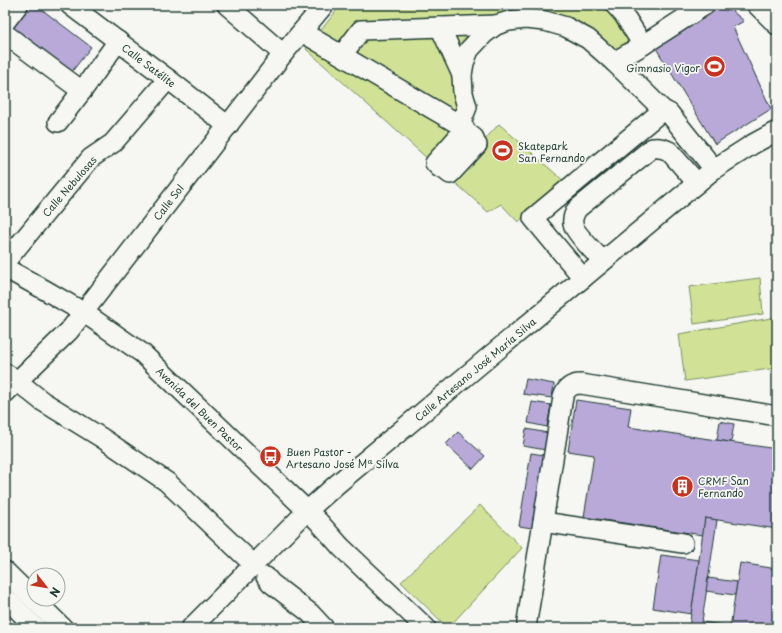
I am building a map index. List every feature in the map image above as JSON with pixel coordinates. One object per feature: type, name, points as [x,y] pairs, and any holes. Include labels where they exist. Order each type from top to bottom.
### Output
[{"type":"street","points":[[5,22],[18,5]]},
{"type":"street","name":"Calle Satélite","points":[[70,5],[228,126]]},
{"type":"street","points":[[227,5],[283,54]]},
{"type":"street","name":"Calle Sol","points":[[9,382],[69,331],[283,54],[324,5]]},
{"type":"street","points":[[615,5],[624,15],[644,44]]},
{"type":"street","points":[[614,62],[705,5]]},
{"type":"street","points":[[757,5],[777,25]]},
{"type":"street","points":[[342,55],[361,30],[496,25],[508,21],[525,19],[545,21],[566,27],[588,39],[663,110],[669,113],[714,169]]},
{"type":"street","points":[[460,125],[467,107],[463,93],[462,75],[464,62],[469,50],[484,34],[496,25]]},
{"type":"street","points":[[440,27],[462,75]]},
{"type":"street","points":[[302,32],[465,129],[435,164],[440,168],[469,134],[474,138],[445,170],[450,174],[477,144]]},
{"type":"street","points":[[5,34],[82,91]]},
{"type":"street","points":[[58,122],[118,41]]},
{"type":"street","name":"Calle Nebulosas","points":[[5,262],[91,158],[113,143],[168,79]]},
{"type":"street","points":[[583,278],[533,218],[663,110]]},
{"type":"street","name":"Calle Artesano José María Silva","points":[[191,628],[259,571],[306,511],[714,169],[753,144],[777,131]]},
{"type":"street","points":[[603,261],[574,227],[574,214],[577,209],[652,148],[664,148],[669,151],[697,183]]},
{"type":"street","name":"Avenida del Buen Pastor","points":[[5,268],[83,312],[142,353],[318,521],[341,547],[426,628]]},
{"type":"street","points":[[9,382],[102,438],[167,482],[271,583],[310,614],[324,628]]},
{"type":"street","points":[[527,628],[526,621],[563,397],[568,388],[581,384],[777,416]]},
{"type":"street","points":[[543,522],[683,543]]},
{"type":"street","points":[[5,570],[63,628]]},
{"type":"street","points":[[5,597],[36,628]]},
{"type":"green space","points":[[341,5],[615,5],[643,45],[614,62],[588,39],[525,19],[469,50],[460,125],[430,161],[306,49]]},
{"type":"green space","name":"Skatepark San Fernando","points":[[499,124],[566,183],[518,222],[501,204],[488,212],[450,178]]},
{"type":"green space","points":[[760,278],[763,314],[694,324],[689,287]]},
{"type":"green space","points":[[777,317],[777,368],[685,381],[679,334]]},
{"type":"green space","points":[[480,505],[522,548],[448,628],[401,582]]},
{"type":"building","points":[[25,5],[36,5],[91,47],[70,74],[8,27]]},
{"type":"building","points":[[722,5],[725,5],[744,21],[733,27],[771,109],[715,144],[654,45]]},
{"type":"building","points":[[526,379],[554,384],[552,398],[523,394]]},
{"type":"building","name":"CRMF San Fernando","points":[[576,400],[631,408],[628,427],[777,449],[777,529],[705,518],[703,535],[584,517],[594,455],[568,451]]},
{"type":"building","points":[[532,402],[551,405],[547,427],[528,423]]},
{"type":"building","points":[[720,421],[734,424],[731,442],[717,440]]},
{"type":"building","points":[[526,429],[548,433],[546,450],[523,446]]},
{"type":"building","points":[[458,432],[485,456],[473,469],[446,444]]},
{"type":"building","points":[[531,453],[544,455],[532,528],[519,526]]},
{"type":"building","points":[[705,518],[717,520],[701,628],[689,628]]},
{"type":"building","points":[[661,555],[699,560],[691,614],[653,608]]},
{"type":"building","points":[[740,563],[777,569],[777,628],[730,628]]},
{"type":"building","points":[[708,578],[737,582],[735,595],[706,591]]},
{"type":"building","points":[[701,622],[731,626],[730,628],[701,628]]},
{"type":"place","name":"Gimnasio Vigor","points":[[715,67]]},
{"type":"place","name":"Skatepark San Fernando","points":[[502,151]]},
{"type":"place","name":"Buen Pastor - Artesano José Mª Silva","points":[[270,457]]},
{"type":"place","name":"CRMF San Fernando","points":[[683,486]]}]
